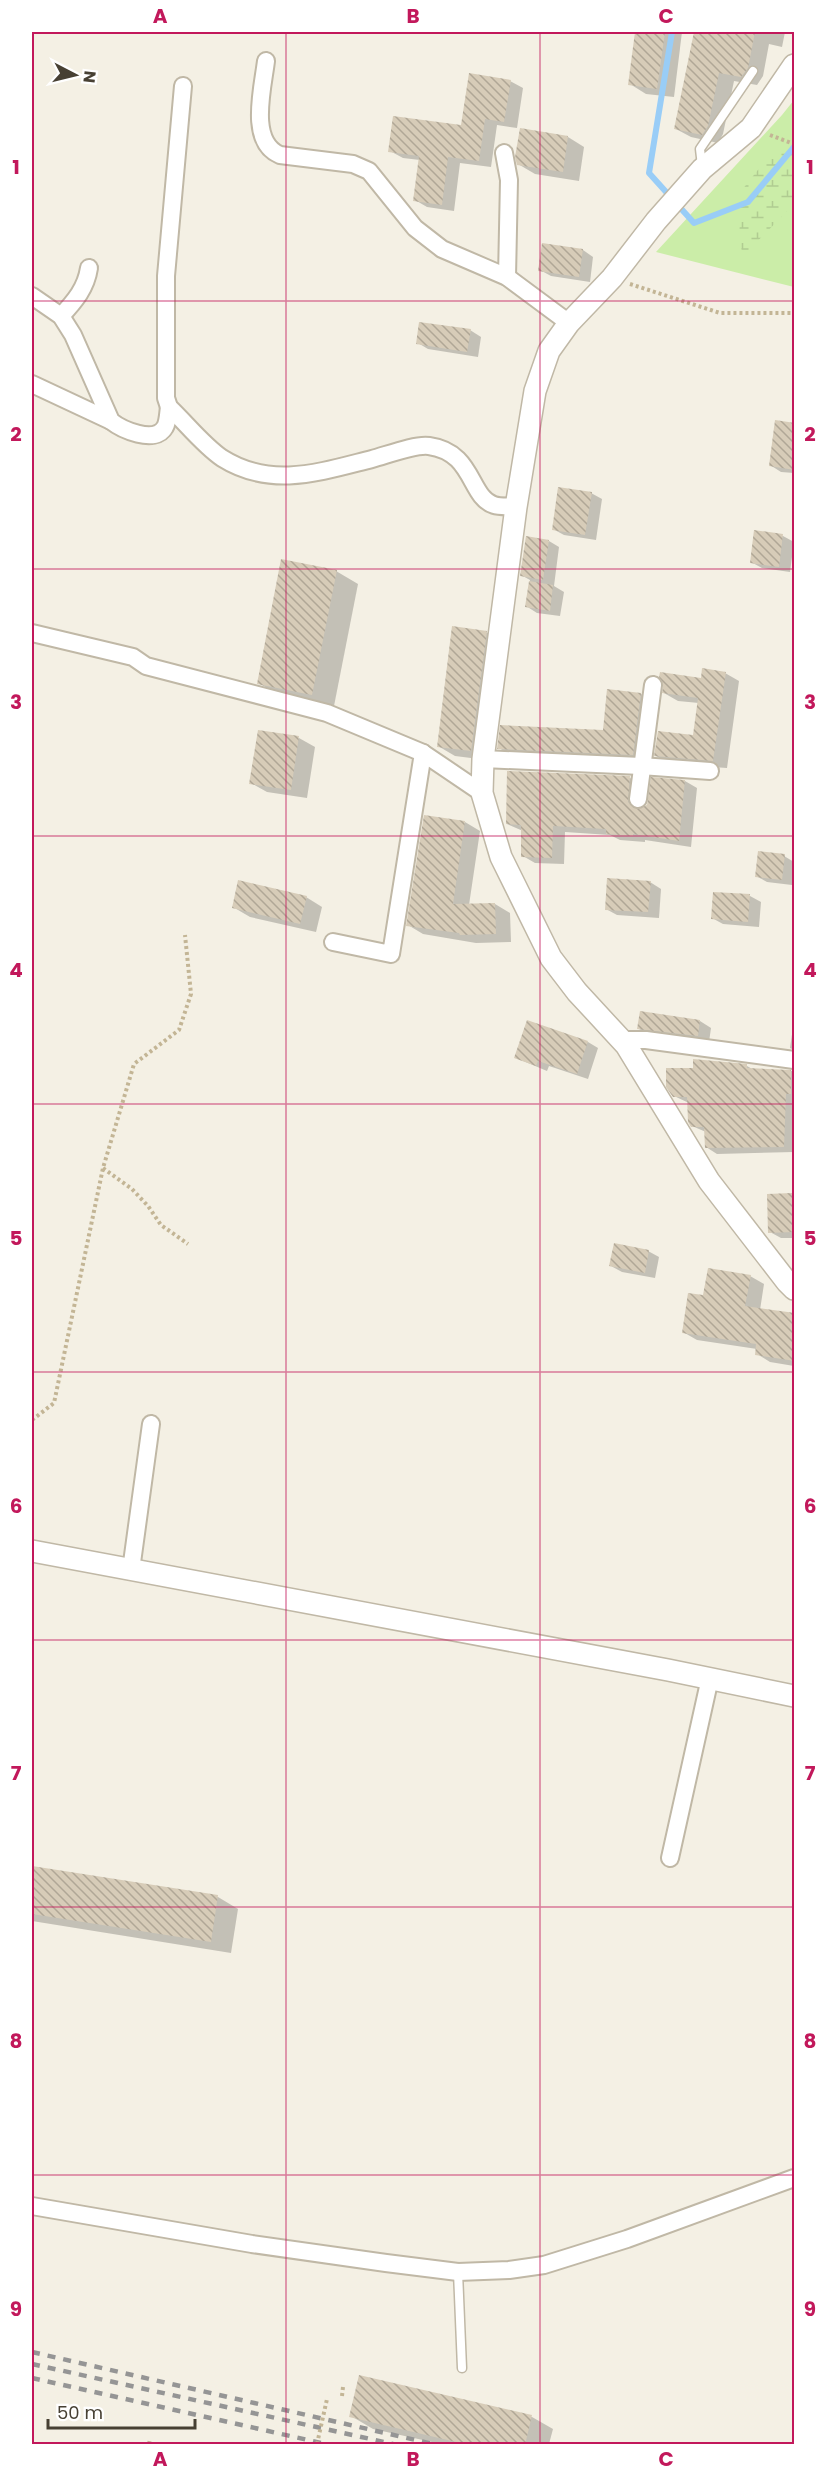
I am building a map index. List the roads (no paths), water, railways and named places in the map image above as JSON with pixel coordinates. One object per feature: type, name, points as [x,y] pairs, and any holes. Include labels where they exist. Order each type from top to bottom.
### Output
[{"type":"street","points":[[266,61],[260,118],[262,135],[273,152],[353,164],[369,171],[416,228],[442,249],[507,278],[569,323]]},
{"type":"street","points":[[795,65],[751,128],[702,169],[656,220],[612,278],[569,323],[549,351],[534,391],[516,507],[483,759],[482,793],[501,857],[551,958],[577,992],[621,1040],[709,1181],[787,1282],[795,1289]]},
{"type":"street","points":[[183,86],[166,276],[166,398],[169,407],[221,457],[244,469],[276,477],[314,474],[428,445],[449,452],[466,467],[477,490],[492,505],[516,507]]},
{"type":"street","points":[[504,153],[509,180],[507,278]]},
{"type":"street","points":[[61,315],[78,297],[88,278],[89,268]]},
{"type":"street","points":[[32,296],[61,315],[74,335],[111,421]]},
{"type":"street","points":[[32,384],[111,421],[120,428],[138,434],[152,435],[160,432],[165,427],[169,407]]},
{"type":"street","points":[[32,633],[133,657],[146,666],[327,713],[423,753],[482,793]]},
{"type":"street","points":[[638,799],[652,685]]},
{"type":"street","points":[[333,942],[391,954],[423,753]]},
{"type":"street","points":[[483,759],[710,771]]},
{"type":"street","points":[[621,1040],[646,1040],[795,1060]]},
{"type":"street","points":[[131,1570],[151,1424]]},
{"type":"street","points":[[32,1551],[710,1678],[795,1696]]},
{"type":"street","points":[[670,1858],[710,1678]]},
{"type":"street","points":[[32,2206],[252,2244],[458,2272],[509,2270],[544,2265],[627,2239],[795,2178]]},
{"type":"lane","points":[[702,169],[700,148],[753,70]]},
{"type":"lane","points":[[458,2272],[462,2368]]},
{"type":"waterway","points":[[672,32],[649,173],[694,223],[748,202],[794,147]]},
{"type":"railway","points":[[32,2352],[433,2444]]},
{"type":"railway","points":[[32,2364],[393,2444]]},
{"type":"railway","points":[[32,2378],[326,2444]]}]
